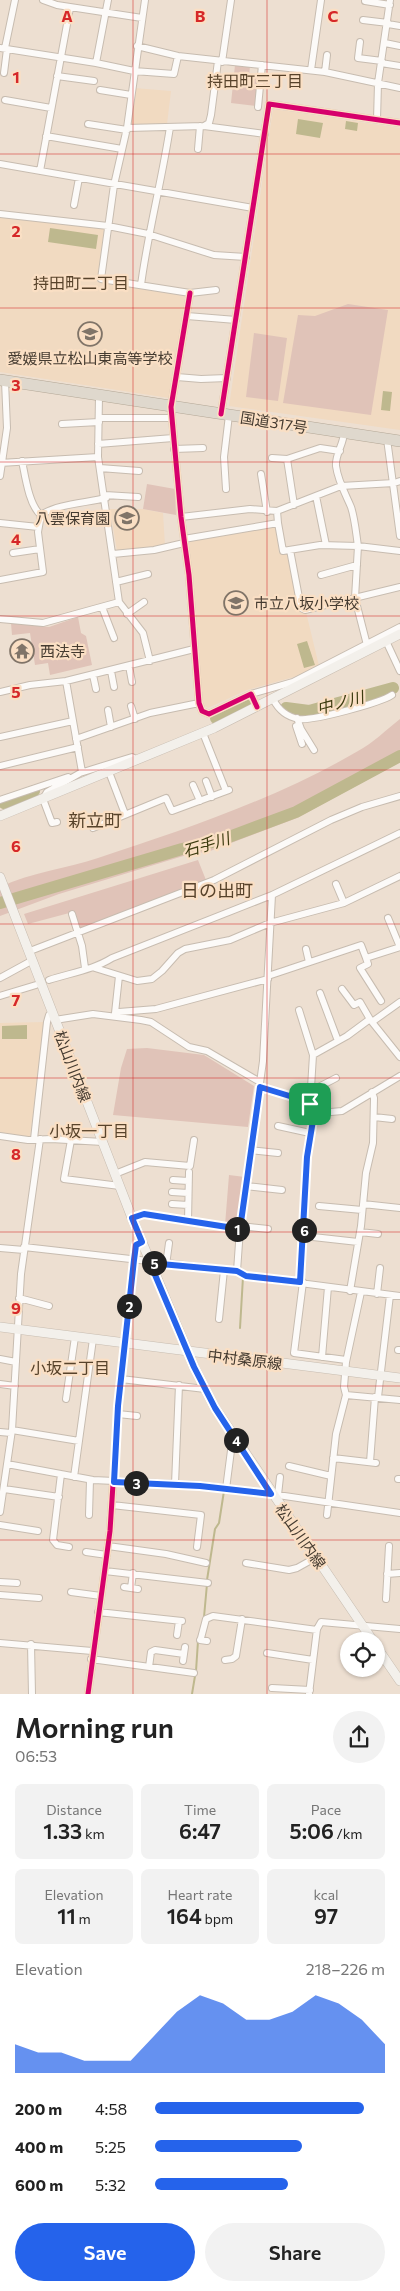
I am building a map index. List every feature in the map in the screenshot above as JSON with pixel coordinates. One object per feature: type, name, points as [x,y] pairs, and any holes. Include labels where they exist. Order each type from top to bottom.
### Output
[{"type":"highway","name":"国道317号","points":[[3,381],[99,396],[171,413],[225,414],[400,441]]},
{"type":"main road","points":[[0,816],[203,733],[400,634]]},
{"type":"main road","name":"松山川内線","points":[[0,878],[34,960],[150,1263],[205,1389],[233,1435],[275,1494],[315,1558],[367,1632]]},
{"type":"main road","name":"中村桑原線","points":[[0,1327],[400,1378]]},
{"type":"main road","points":[[385,1659],[400,1681]]},
{"type":"street","points":[[4,73],[4,48],[16,0]]},
{"type":"street","points":[[43,0],[70,8],[142,18]]},
{"type":"street","points":[[96,63],[108,0]]},
{"type":"street","points":[[145,0],[137,46],[127,129],[114,184],[101,279],[190,293],[216,290]]},
{"type":"street","points":[[202,126],[209,123],[211,115],[231,0]]},
{"type":"street","points":[[311,70],[321,0]]},
{"type":"street","points":[[365,0],[390,2],[378,83],[377,120]]},
{"type":"street","points":[[40,171],[70,8]]},
{"type":"street","points":[[363,20],[400,26]]},
{"type":"street","points":[[360,42],[358,58],[400,66]]},
{"type":"street","points":[[384,43],[400,46]]},
{"type":"street","points":[[137,46],[178,56],[220,62],[262,64],[325,72],[400,88]]},
{"type":"street","points":[[4,48],[134,71],[174,74],[178,56]]},
{"type":"street","points":[[325,72],[327,55]]},
{"type":"street","points":[[258,108],[262,64]]},
{"type":"street","points":[[57,76],[94,81]]},
{"type":"street","points":[[100,90],[131,95]]},
{"type":"street","points":[[5,100],[51,108]]},
{"type":"street","points":[[226,490],[224,457],[227,378],[269,104],[400,123]]},
{"type":"street","points":[[88,124],[127,129],[202,126],[264,134]]},
{"type":"street","points":[[198,149],[202,126]]},
{"type":"street","points":[[141,285],[148,234],[170,127]]},
{"type":"street","points":[[46,136],[122,150]]},
{"type":"street","points":[[0,164],[252,208]]},
{"type":"street","points":[[74,205],[79,178]]},
{"type":"street","points":[[0,214],[108,226],[148,234],[214,255],[246,257]]},
{"type":"street","points":[[190,293],[171,413],[198,703],[202,711],[209,714],[251,694],[293,682],[400,627]]},
{"type":"street","points":[[187,316],[236,320]]},
{"type":"street","points":[[177,377],[201,379],[227,378]]},
{"type":"street","points":[[0,476],[7,428],[3,381]]},
{"type":"street","points":[[99,396],[98,457],[119,602],[143,633],[150,661]]},
{"type":"street","points":[[62,424],[171,413]]},
{"type":"street","points":[[344,432],[344,442],[336,466],[341,486],[351,509],[358,546],[355,598],[367,645]]},
{"type":"street","points":[[98,444],[173,438]]},
{"type":"street","points":[[387,439],[397,482],[400,536]]},
{"type":"street","points":[[174,449],[203,448]]},
{"type":"street","points":[[272,458],[287,459],[320,448],[340,451]]},
{"type":"street","points":[[1,463],[98,457]]},
{"type":"street","points":[[287,459],[294,505]]},
{"type":"street","points":[[22,461],[27,485],[37,511],[41,515]]},
{"type":"street","points":[[100,468],[138,471]]},
{"type":"street","points":[[261,474],[267,512]]},
{"type":"street","points":[[181,517],[250,510],[278,511],[341,486],[397,482]]},
{"type":"street","points":[[0,580],[43,572],[38,526],[41,515],[60,506],[80,504],[105,496],[138,497]]},
{"type":"street","points":[[316,496],[326,546]]},
{"type":"street","points":[[278,511],[283,552],[326,546],[358,546],[400,551]]},
{"type":"street","points":[[0,523],[38,526]]},
{"type":"street","points":[[113,554],[154,550],[184,541],[278,523]]},
{"type":"street","points":[[13,553],[40,550]]},
{"type":"street","points":[[290,550],[300,608],[305,610],[400,587]]},
{"type":"street","points":[[321,575],[357,565]]},
{"type":"street","points":[[116,582],[148,574]]},
{"type":"street","points":[[0,619],[43,623],[119,602]]},
{"type":"street","points":[[127,614],[144,602]]},
{"type":"street","points":[[102,607],[114,638]]},
{"type":"street","points":[[386,641],[400,671]]},
{"type":"street","points":[[0,692],[30,685],[66,682],[194,649]]},
{"type":"street","points":[[129,666],[132,682]]},
{"type":"street","points":[[111,671],[114,687]]},
{"type":"street","points":[[93,675],[96,689]]},
{"type":"street","points":[[66,682],[82,772]]},
{"type":"street","points":[[251,694],[257,707]]},
{"type":"street","points":[[273,698],[280,710],[295,717],[308,719],[357,707],[392,695]]},
{"type":"street","points":[[76,738],[150,713],[198,703]]},
{"type":"street","points":[[131,706],[135,719]]},
{"type":"street","points":[[108,710],[111,727]]},
{"type":"street","points":[[295,717],[302,744]]},
{"type":"street","points":[[295,717],[314,750]]},
{"type":"street","points":[[0,737],[73,721]]},
{"type":"street","points":[[93,828],[166,798],[172,811],[228,791],[203,733]]},
{"type":"street","points":[[0,766],[78,747]]},
{"type":"street","points":[[0,800],[132,757],[138,760]]},
{"type":"street","points":[[57,822],[52,823],[43,799],[47,792],[82,772]]},
{"type":"street","points":[[109,772],[125,814]]},
{"type":"street","points":[[206,781],[212,796]]},
{"type":"street","points":[[193,785],[200,801]]},
{"type":"street","points":[[30,951],[214,880],[331,820],[362,807],[400,796]]},
{"type":"street","points":[[95,968],[112,958],[272,895],[400,833]]},
{"type":"street","points":[[50,980],[85,968],[95,968],[137,981],[152,979],[162,972],[181,950],[230,940],[270,924],[344,903],[400,876]]},
{"type":"street","points":[[336,884],[344,903]]},
{"type":"street","points":[[237,1271],[240,1228],[260,1085],[272,895]]},
{"type":"street","points":[[72,914],[78,932],[85,968]]},
{"type":"street","points":[[366,958],[400,947],[388,918]]},
{"type":"street","points":[[115,1015],[156,1009],[268,977],[360,945],[368,964],[360,968],[381,1001]]},
{"type":"street","points":[[306,949],[308,962]]},
{"type":"street","points":[[0,978],[34,960]]},
{"type":"street","points":[[115,1015],[119,976]]},
{"type":"street","points":[[0,996],[36,985]]},
{"type":"street","points":[[342,989],[354,1006],[360,1002],[371,1021],[400,1057]]},
{"type":"street","points":[[320,993],[338,1041]]},
{"type":"street","points":[[313,1055],[400,1002]]},
{"type":"street","points":[[300,1010],[313,1055],[311,1091],[313,1106],[306,1170],[302,1282],[294,1353],[346,1360]]},
{"type":"street","points":[[0,1512],[4,1489],[3,1474],[7,1464],[11,1432],[19,1298],[37,1139],[47,1022],[54,1016],[93,1014],[115,1015],[151,1022],[180,1042],[189,1047],[206,1051],[260,1085],[331,1112],[342,1111],[400,1076]]},
{"type":"street","points":[[311,1091],[336,1078]]},
{"type":"street","points":[[350,1291],[360,1232],[366,1174],[373,1143],[374,1117],[372,1092]]},
{"type":"street","points":[[294,1115],[298,1099]]},
{"type":"street","points":[[374,1117],[392,1119]]},
{"type":"street","points":[[278,1126],[310,1133]]},
{"type":"street","points":[[0,1136],[103,1142]]},
{"type":"street","points":[[71,1140],[64,1179],[120,1186]]},
{"type":"street","points":[[115,1174],[146,1162],[190,1166],[194,1140]]},
{"type":"street","points":[[250,1150],[278,1153]]},
{"type":"street","points":[[188,1221],[189,1172]]},
{"type":"street","points":[[173,1180],[188,1181]]},
{"type":"street","points":[[246,1186],[282,1190]]},
{"type":"street","points":[[172,1192],[188,1193]]},
{"type":"street","points":[[172,1204],[188,1205]]},
{"type":"street","points":[[319,1206],[400,1208]]},
{"type":"street","points":[[132,1218],[144,1214],[240,1228],[268,1229]]},
{"type":"street","points":[[360,1232],[378,1234]]},
{"type":"street","points":[[304,1236],[358,1242]]},
{"type":"street","points":[[88,1694],[92,1651],[108,1546],[121,1378],[134,1260],[136,1245],[142,1242]]},
{"type":"street","points":[[166,1265],[168,1242]]},
{"type":"street","points":[[0,1248],[237,1271],[246,1276],[400,1296]]},
{"type":"street","points":[[377,1294],[380,1268]]},
{"type":"street","points":[[219,1319],[224,1270]]},
{"type":"street","points":[[322,1357],[328,1287]]},
{"type":"street","points":[[327,1515],[336,1434],[346,1395],[344,1387],[346,1360],[361,1292]]},
{"type":"street","points":[[333,1458],[373,1462],[377,1397],[390,1296]]},
{"type":"street","points":[[19,1298],[49,1306]]},
{"type":"street","points":[[66,1399],[75,1336]]},
{"type":"street","points":[[74,1477],[93,1339]]},
{"type":"street","points":[[0,1360],[16,1362]]},
{"type":"street","points":[[121,1378],[205,1389]]},
{"type":"street","points":[[0,1384],[15,1386]]},
{"type":"street","points":[[175,1484],[179,1385]]},
{"type":"street","points":[[346,1395],[400,1400]]},
{"type":"street","points":[[118,1414],[137,1416]]},
{"type":"street","points":[[0,1432],[79,1441]]},
{"type":"street","points":[[226,1489],[233,1435]]},
{"type":"street","points":[[7,1464],[90,1480],[175,1484],[275,1494],[400,1513]]},
{"type":"street","points":[[289,1466],[331,1476]]},
{"type":"street","points":[[61,1474],[54,1544],[69,1547]]},
{"type":"street","points":[[275,1494],[280,1477]]},
{"type":"street","points":[[87,1512],[90,1480]]},
{"type":"street","points":[[4,1489],[59,1497]]},
{"type":"street","points":[[112,1505],[201,1515],[197,1547]]},
{"type":"street","points":[[0,1525],[38,1531]]},
{"type":"street","points":[[108,1546],[166,1554],[206,1564]]},
{"type":"street","points":[[386,1599],[389,1546]]},
{"type":"street","points":[[86,1552],[107,1555]]},
{"type":"street","points":[[246,1563],[289,1570],[297,1568],[315,1558]]},
{"type":"street","points":[[105,1571],[208,1583]]},
{"type":"street","points":[[131,1588],[133,1573]]},
{"type":"street","points":[[387,1574],[400,1573]]},
{"type":"street","points":[[0,1582],[17,1583]]},
{"type":"street","points":[[71,1592],[101,1596]]},
{"type":"street","points":[[0,1595],[38,1598]]},
{"type":"street","points":[[98,1612],[134,1613],[162,1622],[181,1621],[178,1635]]},
{"type":"street","points":[[208,1641],[200,1640],[208,1616],[317,1630]]},
{"type":"street","points":[[224,1660],[232,1659],[236,1656],[242,1619]]},
{"type":"street","points":[[272,1688],[309,1692],[317,1630],[321,1622],[400,1629]]},
{"type":"street","points":[[0,1643],[31,1644],[92,1651]]},
{"type":"street","points":[[31,1644],[32,1694]]},
{"type":"street","points":[[149,1667],[151,1652],[155,1650],[184,1654]]},
{"type":"street","points":[[267,1653],[313,1660]]},
{"type":"street","points":[[91,1659],[194,1673]]},
{"type":"shaded area","points":[[235,65],[250,66],[249,77],[260,78],[257,106],[231,103]]},
{"type":"shaded area","points":[[134,88],[171,91],[167,124],[130,125]]},
{"type":"shaded area","points":[[273,109],[400,128],[400,430],[229,406]]},
{"type":"shaded area","points":[[298,119],[323,123],[320,138],[296,134]]},
{"type":"shaded area","points":[[346,121],[358,123],[357,131],[345,129]]},
{"type":"shaded area","name":"愛媛県立松山東高等学校","points":[[0,216],[104,229],[97,282],[185,296],[173,385],[169,398],[0,372]]},
{"type":"shaded area","points":[[50,228],[98,235],[96,249],[48,242]]},
{"type":"shaded area","points":[[348,304],[388,310],[371,415],[283,403],[298,315],[315,316]]},
{"type":"shaded area","points":[[254,333],[287,338],[278,401],[246,397]]},
{"type":"shaded area","points":[[383,391],[392,392],[390,411],[381,410]]},
{"type":"shaded area","points":[[147,484],[175,489],[176,515],[143,509]]},
{"type":"shaded area","points":[[110,509],[143,509],[163,513],[165,546],[117,551]]},
{"type":"shaded area","points":[[276,526],[279,553],[288,553],[298,607],[306,612],[319,666],[301,675],[247,690],[208,708],[203,705],[187,544],[190,541]]},
{"type":"shaded area","points":[[78,617],[81,633],[86,636],[92,665],[50,675],[48,663],[35,665],[30,633],[12,635],[11,623],[49,627]]},
{"type":"shaded area","points":[[307,641],[315,665],[304,668],[297,644]]},
{"type":"shaded area","points":[[400,719],[400,762],[297,818],[205,853],[197,852],[59,894],[0,916],[0,887],[36,874],[86,862],[131,847],[264,798],[328,768],[364,748]]},
{"type":"shaded area","points":[[198,860],[206,880],[78,929],[73,912],[28,924],[24,914]]},
{"type":"shaded area","points":[[44,1022],[30,1137],[0,1135],[0,1023]]},
{"type":"shaded area","points":[[27,1025],[27,1039],[2,1039],[2,1026]]},
{"type":"shaded area","points":[[147,1048],[204,1055],[254,1086],[248,1127],[113,1115],[121,1068],[127,1049]]},
{"type":"shaded area","points":[[229,1175],[245,1177],[238,1227],[225,1225]]},
{"type":"waterway","name":"中ノ川","points":[[286,708],[309,711],[393,688]]},
{"type":"waterway","name":"中ノ川","points":[[216,718],[246,705]]},
{"type":"waterway","name":"石手川","points":[[0,903],[182,849],[221,840],[296,812],[400,756]]},
{"type":"waterway","name":"中ノ川","points":[[4,803],[34,791]]},
{"type":"waterway","points":[[240,1328],[243,1277]]},
{"type":"waterway","points":[[207,1580],[215,1529],[219,1523],[224,1491]]},
{"type":"waterway","points":[[204,1617],[207,1584]]},
{"type":"waterway","points":[[196,1671],[198,1641]]},
{"type":"waterway","points":[[192,1694],[195,1676]]},
{"type":"cycle path","points":[[221,414],[269,104],[400,123]]},
{"type":"cycle path","points":[[190,293],[171,407],[181,517],[189,575],[199,703],[202,711],[209,714],[251,694],[257,707]]},
{"type":"cycle path","points":[[88,1694],[110,1531],[118,1406],[134,1260],[137,1245],[142,1241]]},
{"type":"place","name":"愛媛県立松山東高等学校","points":[[90,334]]},
{"type":"place","name":"八雲保育園","points":[[127,518]]},
{"type":"place","name":"市立八坂小学校","points":[[236,603]]},
{"type":"place","name":"西法寺","points":[[22,651]]},
{"type":"district","name":"持田町三丁目","points":[[255,80]]},
{"type":"district","name":"持田町二丁目","points":[[81,282]]},
{"type":"district","name":"新立町","points":[[95,820]]},
{"type":"district","name":"日の出町","points":[[217,890]]},
{"type":"district","name":"小坂一丁目","points":[[89,1130]]},
{"type":"district","name":"小坂二丁目","points":[[70,1367]]},
{"type":"route","points":[[260,1087],[306,1101],[310,1104],[315,1108],[307,1157],[300,1282],[246,1276],[237,1271],[150,1263],[194,1367],[215,1408],[271,1494],[200,1486],[114,1482],[118,1406],[134,1260],[136,1245],[142,1242],[132,1218],[140,1214],[149,1214],[168,1219],[240,1229],[253,1125],[260,1087]]}]
